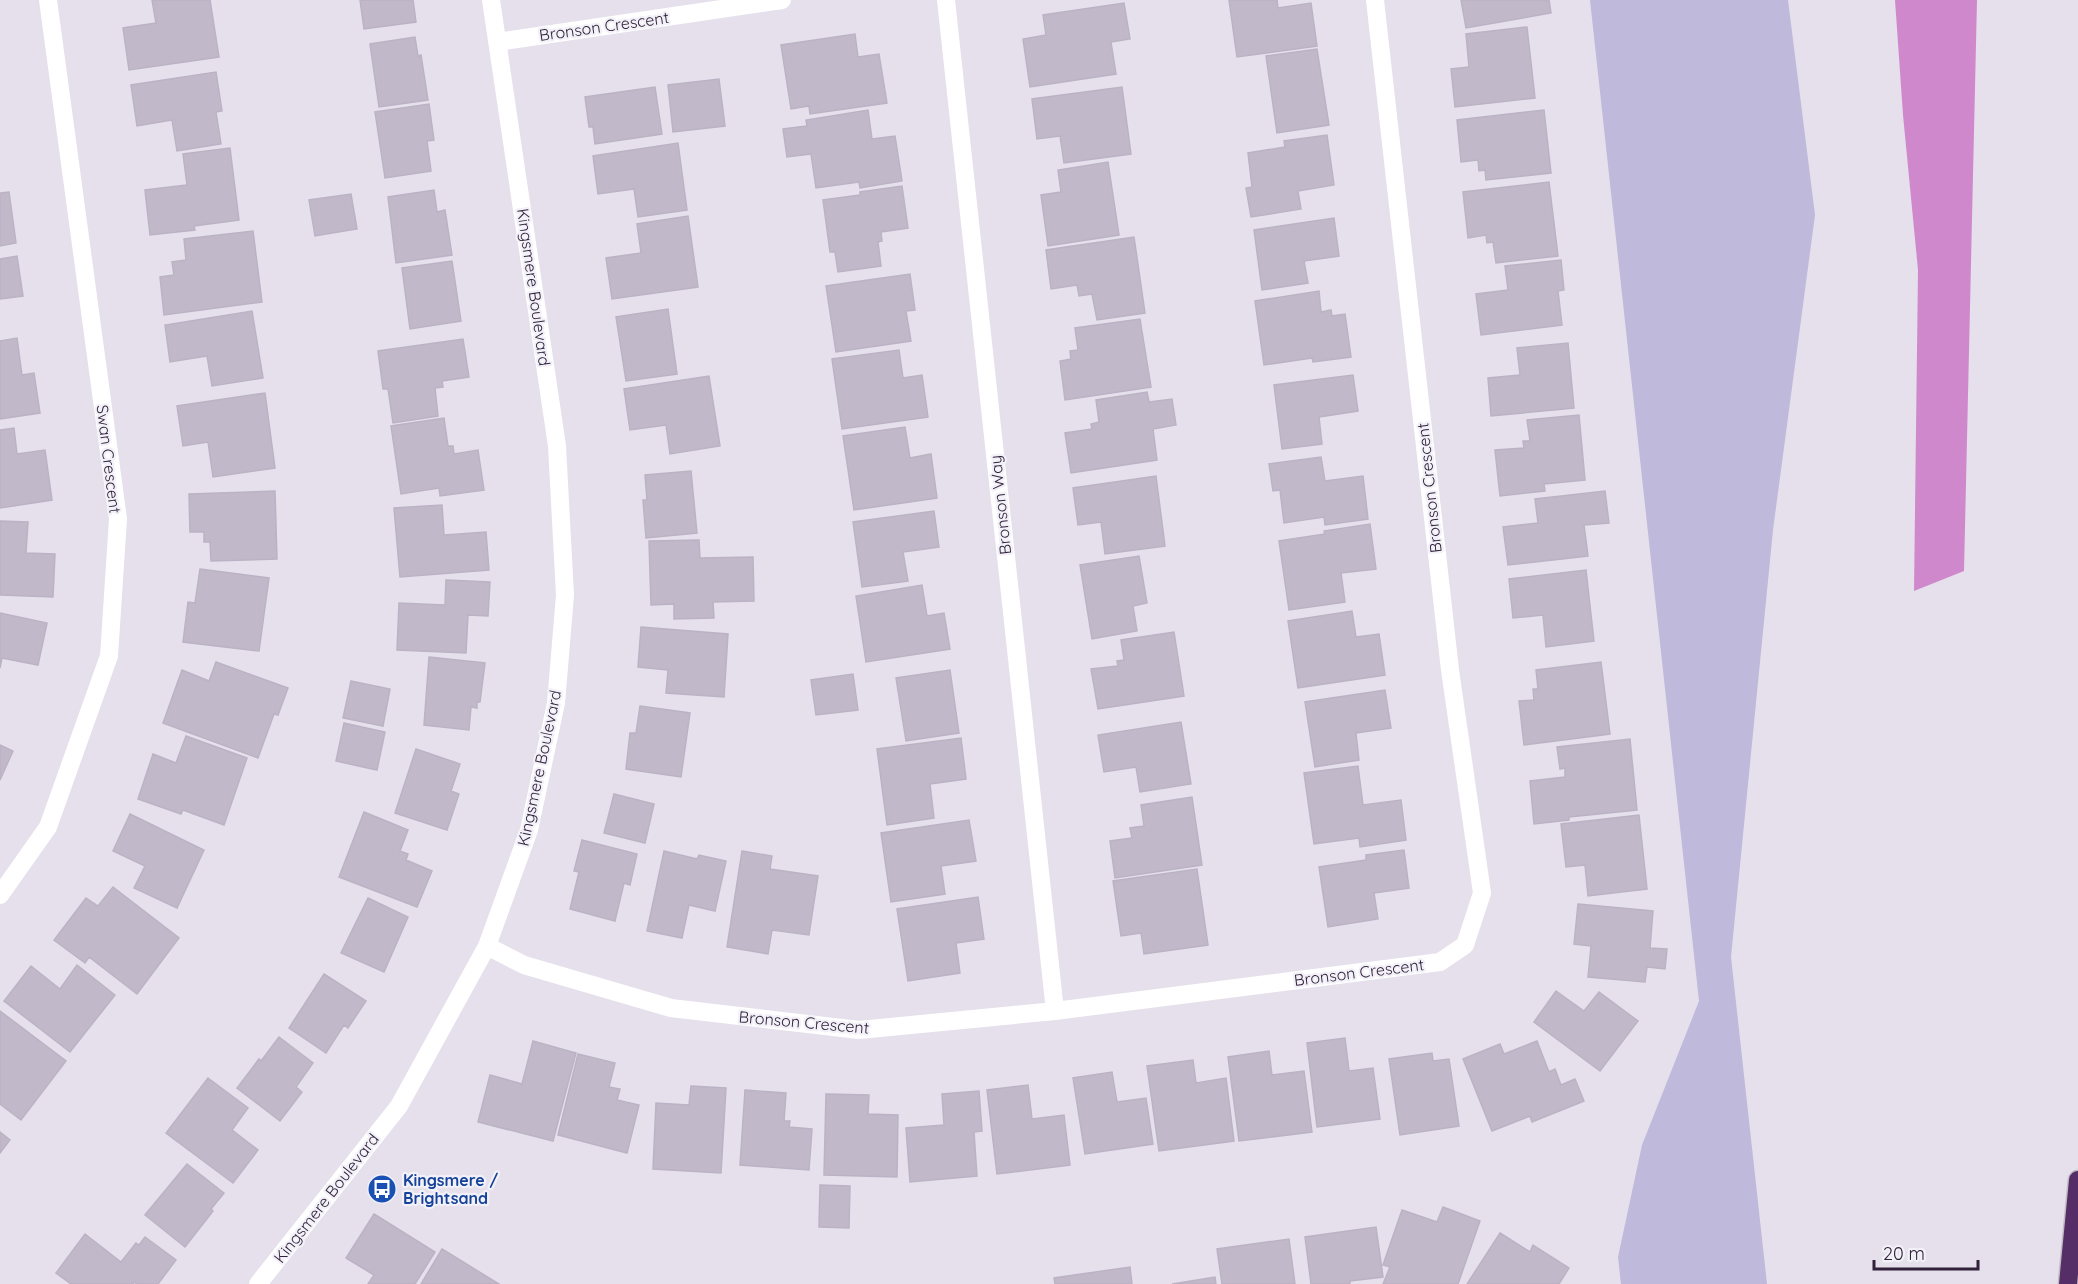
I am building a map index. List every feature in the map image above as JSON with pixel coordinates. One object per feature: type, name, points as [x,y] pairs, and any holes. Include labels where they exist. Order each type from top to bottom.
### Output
[{"type":"highway","points":[[2068,1284],[2078,1180]]},
{"type":"street","name":"Swan Crescent","points":[[0,895],[48,827],[109,656],[117,530],[116,507],[48,0]]},
{"type":"street","name":"Kingsmere Boulevard","points":[[258,1284],[399,1106],[487,946],[529,830],[556,703],[565,594],[557,446],[491,0]]},
{"type":"street","name":"Bronson Crescent","points":[[497,42],[782,0]]},
{"type":"street","name":"Bronson Way","points":[[946,0],[1055,1011]]},
{"type":"street","name":"Bronson Crescent","points":[[487,946],[524,965],[671,1008],[859,1030],[1055,1011],[1440,962],[1465,945],[1482,893],[1450,670],[1375,0]]},
{"type":"shaded area","points":[[1590,0],[1788,0],[1815,215],[1773,530],[1731,957],[1767,1284],[1621,1284],[1618,1257],[1642,1145],[1699,1001]]},
{"type":"shaded area","points":[[1895,0],[1977,0],[1964,571],[1914,591],[1918,270]]},
{"type":"building","points":[[152,0],[210,0],[219,57],[129,70],[123,28],[156,23]]},
{"type":"building","points":[[360,0],[413,0],[416,22],[364,29]]},
{"type":"building","points":[[1229,0],[1277,0],[1278,8],[1311,3],[1317,46],[1237,57]]},
{"type":"building","points":[[1461,0],[1549,0],[1551,13],[1466,28]]},
{"type":"building","points":[[1124,3],[1130,39],[1111,42],[1116,74],[1030,87],[1023,39],[1046,35],[1043,15]]},
{"type":"building","points":[[1527,27],[1535,98],[1455,107],[1451,69],[1469,67],[1466,34]]},
{"type":"building","points":[[855,34],[858,57],[879,54],[887,103],[810,114],[809,106],[791,109],[781,45]]},
{"type":"building","points":[[415,37],[418,56],[421,55],[428,100],[379,107],[370,44]]},
{"type":"building","points":[[1317,49],[1329,125],[1277,133],[1266,56]]},
{"type":"building","points":[[216,72],[222,111],[216,112],[221,144],[177,151],[172,120],[137,126],[131,85]]},
{"type":"building","points":[[719,79],[725,126],[673,132],[668,85]]},
{"type":"building","points":[[655,87],[662,134],[595,144],[593,127],[589,127],[585,97]]},
{"type":"building","points":[[1122,87],[1131,154],[1064,163],[1060,136],[1037,139],[1032,99]]},
{"type":"building","points":[[429,104],[434,140],[427,141],[431,171],[385,178],[375,112]]},
{"type":"building","points":[[868,110],[872,139],[895,136],[902,181],[860,188],[859,182],[816,188],[811,154],[787,157],[783,129],[807,126],[806,120]]},
{"type":"building","points":[[1544,110],[1551,173],[1486,180],[1485,170],[1479,171],[1478,160],[1461,162],[1457,120]]},
{"type":"building","points":[[1327,135],[1334,185],[1298,191],[1301,209],[1251,217],[1246,188],[1252,187],[1248,153],[1285,147],[1284,141]]},
{"type":"building","points":[[678,143],[687,210],[638,217],[634,189],[598,194],[593,156]]},
{"type":"building","points":[[230,148],[239,220],[194,226],[195,230],[150,235],[145,190],[187,185],[183,154]]},
{"type":"building","points":[[1108,162],[1119,235],[1048,246],[1041,195],[1061,192],[1058,170]]},
{"type":"building","points":[[1549,182],[1558,256],[1496,263],[1493,242],[1487,243],[1486,235],[1468,238],[1463,192]]},
{"type":"building","points":[[902,186],[908,228],[881,232],[882,241],[878,242],[881,266],[838,272],[835,252],[830,252],[823,200]]},
{"type":"building","points":[[434,190],[437,212],[445,210],[452,255],[396,263],[388,197]]},
{"type":"building","points":[[9,192],[16,243],[0,246],[0,193]]},
{"type":"building","points":[[351,194],[357,229],[315,236],[309,200]]},
{"type":"building","points":[[688,216],[698,287],[612,299],[606,258],[641,253],[637,224]]},
{"type":"building","points":[[1334,218],[1339,256],[1304,261],[1308,283],[1262,290],[1254,230]]},
{"type":"building","points":[[253,231],[262,302],[164,315],[160,277],[174,275],[172,262],[186,260],[184,239]]},
{"type":"building","points":[[1134,237],[1145,313],[1097,320],[1092,294],[1079,296],[1077,285],[1051,289],[1046,250]]},
{"type":"building","points":[[17,256],[23,296],[0,299],[0,259]]},
{"type":"building","points":[[1561,260],[1564,290],[1558,291],[1562,325],[1481,335],[1476,294],[1508,290],[1505,266]]},
{"type":"building","points":[[452,261],[461,321],[410,329],[402,268]]},
{"type":"building","points":[[910,274],[915,310],[906,311],[911,341],[836,352],[826,286]]},
{"type":"building","points":[[1319,291],[1321,312],[1331,310],[1332,316],[1345,314],[1351,357],[1313,362],[1312,358],[1264,365],[1255,301]]},
{"type":"building","points":[[668,309],[677,374],[626,381],[616,317]]},
{"type":"building","points":[[252,311],[263,378],[212,386],[207,356],[170,362],[165,325]]},
{"type":"building","points":[[1140,319],[1151,387],[1065,400],[1060,361],[1071,359],[1070,351],[1078,350],[1075,328]]},
{"type":"building","points":[[17,338],[22,375],[34,373],[40,413],[0,419],[0,341]]},
{"type":"building","points":[[463,339],[469,377],[442,381],[443,387],[435,388],[438,416],[393,423],[388,389],[383,389],[378,351]]},
{"type":"building","points":[[1568,343],[1574,408],[1491,416],[1488,378],[1520,375],[1517,348]]},
{"type":"building","points":[[899,350],[903,378],[922,375],[928,417],[842,429],[832,359]]},
{"type":"building","points":[[1353,375],[1358,411],[1319,417],[1322,444],[1282,449],[1274,385]]},
{"type":"building","points":[[709,376],[720,446],[670,454],[666,425],[630,430],[624,389]]},
{"type":"building","points":[[1147,392],[1149,402],[1172,399],[1176,425],[1153,429],[1157,460],[1071,473],[1065,433],[1092,429],[1091,424],[1099,422],[1096,400]]},
{"type":"building","points":[[265,393],[275,468],[213,477],[208,442],[183,446],[177,406]]},
{"type":"building","points":[[1579,415],[1585,480],[1544,484],[1545,491],[1500,496],[1495,450],[1524,448],[1523,441],[1530,441],[1527,420]]},
{"type":"building","points":[[444,418],[448,446],[453,446],[454,454],[478,450],[484,490],[440,496],[439,488],[401,494],[391,426]]},
{"type":"building","points":[[905,427],[910,458],[931,454],[937,498],[854,510],[843,436]]},
{"type":"building","points":[[14,428],[17,454],[45,450],[52,500],[0,508],[0,430]]},
{"type":"building","points":[[1321,457],[1325,481],[1363,476],[1368,519],[1325,525],[1324,517],[1284,523],[1280,490],[1273,491],[1269,464]]},
{"type":"building","points":[[691,471],[697,533],[646,538],[643,500],[647,500],[645,475]]},
{"type":"building","points":[[1156,476],[1165,546],[1105,554],[1101,522],[1078,525],[1073,488]]},
{"type":"building","points":[[275,491],[277,559],[211,561],[210,542],[204,542],[204,532],[190,532],[189,494]]},
{"type":"building","points":[[1605,491],[1609,523],[1584,525],[1588,556],[1508,565],[1503,527],[1538,523],[1535,499]]},
{"type":"building","points":[[442,505],[444,535],[486,532],[489,570],[400,577],[394,508]]},
{"type":"building","points":[[934,511],[939,547],[903,552],[908,581],[862,587],[853,522]]},
{"type":"building","points":[[0,521],[28,522],[26,553],[55,554],[53,597],[0,595]]},
{"type":"building","points":[[1370,524],[1376,569],[1341,573],[1345,602],[1289,610],[1279,541]]},
{"type":"building","points":[[699,540],[700,558],[753,557],[754,601],[713,602],[714,618],[674,619],[674,604],[651,605],[649,541]]},
{"type":"building","points":[[1139,556],[1147,603],[1133,606],[1137,631],[1092,639],[1080,565]]},
{"type":"building","points":[[200,569],[269,578],[259,651],[183,642],[188,602],[195,603]]},
{"type":"building","points":[[1586,570],[1594,641],[1546,647],[1543,615],[1513,618],[1509,579]]},
{"type":"building","points":[[446,580],[490,582],[488,616],[468,615],[466,653],[397,650],[399,603],[445,605]]},
{"type":"building","points":[[922,585],[927,616],[944,613],[950,649],[866,662],[856,596]]},
{"type":"building","points":[[1352,611],[1356,637],[1379,634],[1385,675],[1298,688],[1288,621]]},
{"type":"building","points":[[0,613],[47,623],[38,665],[2,658],[0,668]]},
{"type":"building","points":[[641,627],[728,634],[724,697],[666,693],[668,670],[638,667]]},
{"type":"building","points":[[1174,632],[1184,696],[1098,709],[1091,669],[1118,666],[1117,661],[1124,660],[1121,640]]},
{"type":"building","points":[[429,657],[485,663],[480,702],[477,702],[477,708],[471,707],[469,730],[424,725]]},
{"type":"building","points":[[216,662],[288,688],[278,715],[274,714],[258,758],[163,723],[182,670],[209,681]]},
{"type":"building","points":[[1601,662],[1610,734],[1524,745],[1519,701],[1534,700],[1533,689],[1538,689],[1536,670]]},
{"type":"building","points":[[950,670],[959,733],[906,741],[896,678]]},
{"type":"building","points":[[853,674],[858,710],[816,715],[811,680]]},
{"type":"building","points":[[351,681],[390,689],[383,726],[343,718]]},
{"type":"building","points":[[1385,690],[1391,728],[1356,733],[1359,760],[1315,767],[1305,702]]},
{"type":"building","points":[[640,706],[690,713],[681,777],[626,769],[630,733],[636,733]]},
{"type":"building","points":[[1181,722],[1191,784],[1140,792],[1136,767],[1104,772],[1098,735]]},
{"type":"building","points":[[344,723],[385,732],[377,770],[336,761]]},
{"type":"building","points":[[186,736],[247,758],[224,825],[183,810],[181,814],[138,799],[153,754],[176,763]]},
{"type":"building","points":[[961,738],[966,779],[930,784],[934,818],[887,825],[877,749]]},
{"type":"building","points":[[1630,739],[1637,810],[1569,817],[1569,820],[1534,824],[1530,781],[1565,777],[1565,768],[1560,769],[1557,747]]},
{"type":"building","points":[[0,745],[13,751],[0,780]]},
{"type":"building","points":[[416,749],[460,764],[451,791],[459,794],[447,830],[395,813]]},
{"type":"building","points":[[1358,766],[1363,805],[1401,800],[1406,840],[1360,847],[1359,838],[1314,844],[1304,773]]},
{"type":"building","points":[[614,794],[654,804],[645,843],[604,833]]},
{"type":"building","points":[[1192,797],[1202,865],[1115,878],[1110,841],[1132,838],[1130,828],[1144,826],[1141,805]]},
{"type":"building","points":[[364,812],[408,830],[400,851],[408,854],[406,860],[432,871],[417,907],[339,877]]},
{"type":"building","points":[[130,814],[204,850],[177,908],[134,888],[145,866],[113,851]]},
{"type":"building","points":[[1639,815],[1647,889],[1588,896],[1585,865],[1566,867],[1561,824]]},
{"type":"building","points":[[969,820],[976,861],[941,866],[945,894],[891,902],[881,833]]},
{"type":"building","points":[[582,840],[637,854],[630,885],[624,883],[615,921],[570,909],[579,872],[574,871]]},
{"type":"building","points":[[1404,850],[1409,888],[1374,893],[1378,919],[1328,927],[1319,867],[1366,860],[1366,855]]},
{"type":"building","points":[[664,851],[697,859],[699,855],[726,861],[715,911],[689,905],[682,938],[647,931]]},
{"type":"building","points":[[742,851],[772,856],[770,869],[818,876],[809,935],[772,930],[768,954],[727,947]]},
{"type":"building","points":[[1197,869],[1208,945],[1144,954],[1141,933],[1121,936],[1113,881]]},
{"type":"building","points":[[113,887],[179,938],[137,994],[89,957],[85,963],[54,940],[86,898],[98,906]]},
{"type":"building","points":[[978,897],[984,939],[956,943],[960,973],[908,981],[897,909]]},
{"type":"building","points":[[368,898],[408,917],[384,972],[341,953]]},
{"type":"building","points":[[1578,904],[1653,911],[1650,948],[1667,949],[1665,969],[1647,967],[1645,982],[1588,977],[1591,946],[1574,944]]},
{"type":"building","points":[[77,965],[115,995],[70,1052],[4,1001],[31,966],[60,989]]},
{"type":"building","points":[[324,974],[366,1001],[348,1028],[344,1025],[326,1053],[289,1028]]},
{"type":"building","points":[[1556,991],[1584,1011],[1599,992],[1638,1021],[1600,1071],[1534,1022]]},
{"type":"building","points":[[0,1011],[66,1061],[21,1120],[0,1104]]},
{"type":"building","points":[[279,1037],[313,1063],[296,1087],[302,1092],[280,1121],[237,1088]]},
{"type":"building","points":[[1345,1038],[1349,1071],[1373,1068],[1380,1119],[1317,1127],[1307,1043]]},
{"type":"building","points":[[533,1041],[576,1053],[553,1141],[478,1122],[490,1075],[522,1084]]},
{"type":"building","points":[[1537,1041],[1549,1072],[1555,1069],[1561,1085],[1575,1079],[1584,1101],[1532,1122],[1530,1116],[1492,1131],[1463,1059],[1500,1044],[1504,1054]]},
{"type":"building","points":[[1269,1051],[1272,1075],[1304,1071],[1312,1132],[1239,1141],[1228,1057]]},
{"type":"building","points":[[1432,1053],[1433,1061],[1449,1059],[1459,1126],[1400,1135],[1389,1059]]},
{"type":"building","points":[[578,1054],[615,1063],[609,1087],[620,1089],[617,1100],[639,1105],[627,1153],[558,1135]]},
{"type":"building","points":[[1193,1060],[1196,1083],[1226,1078],[1234,1141],[1159,1151],[1147,1066]]},
{"type":"building","points":[[1112,1072],[1117,1102],[1146,1098],[1153,1144],[1085,1154],[1073,1078]]},
{"type":"building","points":[[208,1078],[248,1108],[232,1130],[258,1150],[233,1183],[166,1133]]},
{"type":"building","points":[[1028,1085],[1032,1119],[1064,1115],[1070,1165],[997,1174],[987,1090]]},
{"type":"building","points":[[691,1086],[726,1088],[721,1173],[653,1169],[656,1103],[689,1105]]},
{"type":"building","points":[[745,1090],[786,1093],[784,1121],[790,1121],[789,1127],[812,1129],[809,1170],[740,1165]]},
{"type":"building","points":[[979,1091],[982,1131],[974,1132],[977,1176],[910,1182],[906,1128],[944,1125],[942,1094]]},
{"type":"building","points":[[826,1094],[869,1095],[868,1114],[898,1115],[897,1177],[824,1175]]},
{"type":"building","points":[[0,1132],[10,1140],[0,1153]]},
{"type":"building","points":[[187,1164],[224,1193],[185,1247],[145,1215]]},
{"type":"building","points":[[820,1185],[850,1186],[849,1228],[819,1227]]},
{"type":"building","points":[[1443,1207],[1480,1221],[1458,1284],[1383,1284],[1390,1267],[1383,1265],[1402,1210],[1437,1222]]},
{"type":"building","points":[[374,1214],[435,1252],[415,1284],[368,1284],[374,1275],[346,1258]]},
{"type":"building","points":[[1376,1227],[1383,1277],[1350,1281],[1350,1284],[1311,1284],[1305,1237]]},
{"type":"building","points":[[1500,1233],[1530,1252],[1533,1245],[1569,1268],[1559,1284],[1467,1284]]},
{"type":"building","points":[[85,1234],[121,1262],[136,1243],[139,1245],[145,1237],[176,1260],[158,1284],[134,1282],[133,1284],[71,1284],[56,1273]]},
{"type":"building","points":[[1289,1239],[1295,1284],[1222,1284],[1217,1249]]},
{"type":"building","points":[[442,1249],[499,1284],[421,1284]]},
{"type":"building","points":[[1130,1267],[1132,1284],[1055,1284],[1054,1278]]},
{"type":"building","points":[[1215,1277],[1216,1284],[1172,1284]]},
{"type":"place","name":"Kingsmere / Brightsand","points":[[382,1189]]}]
